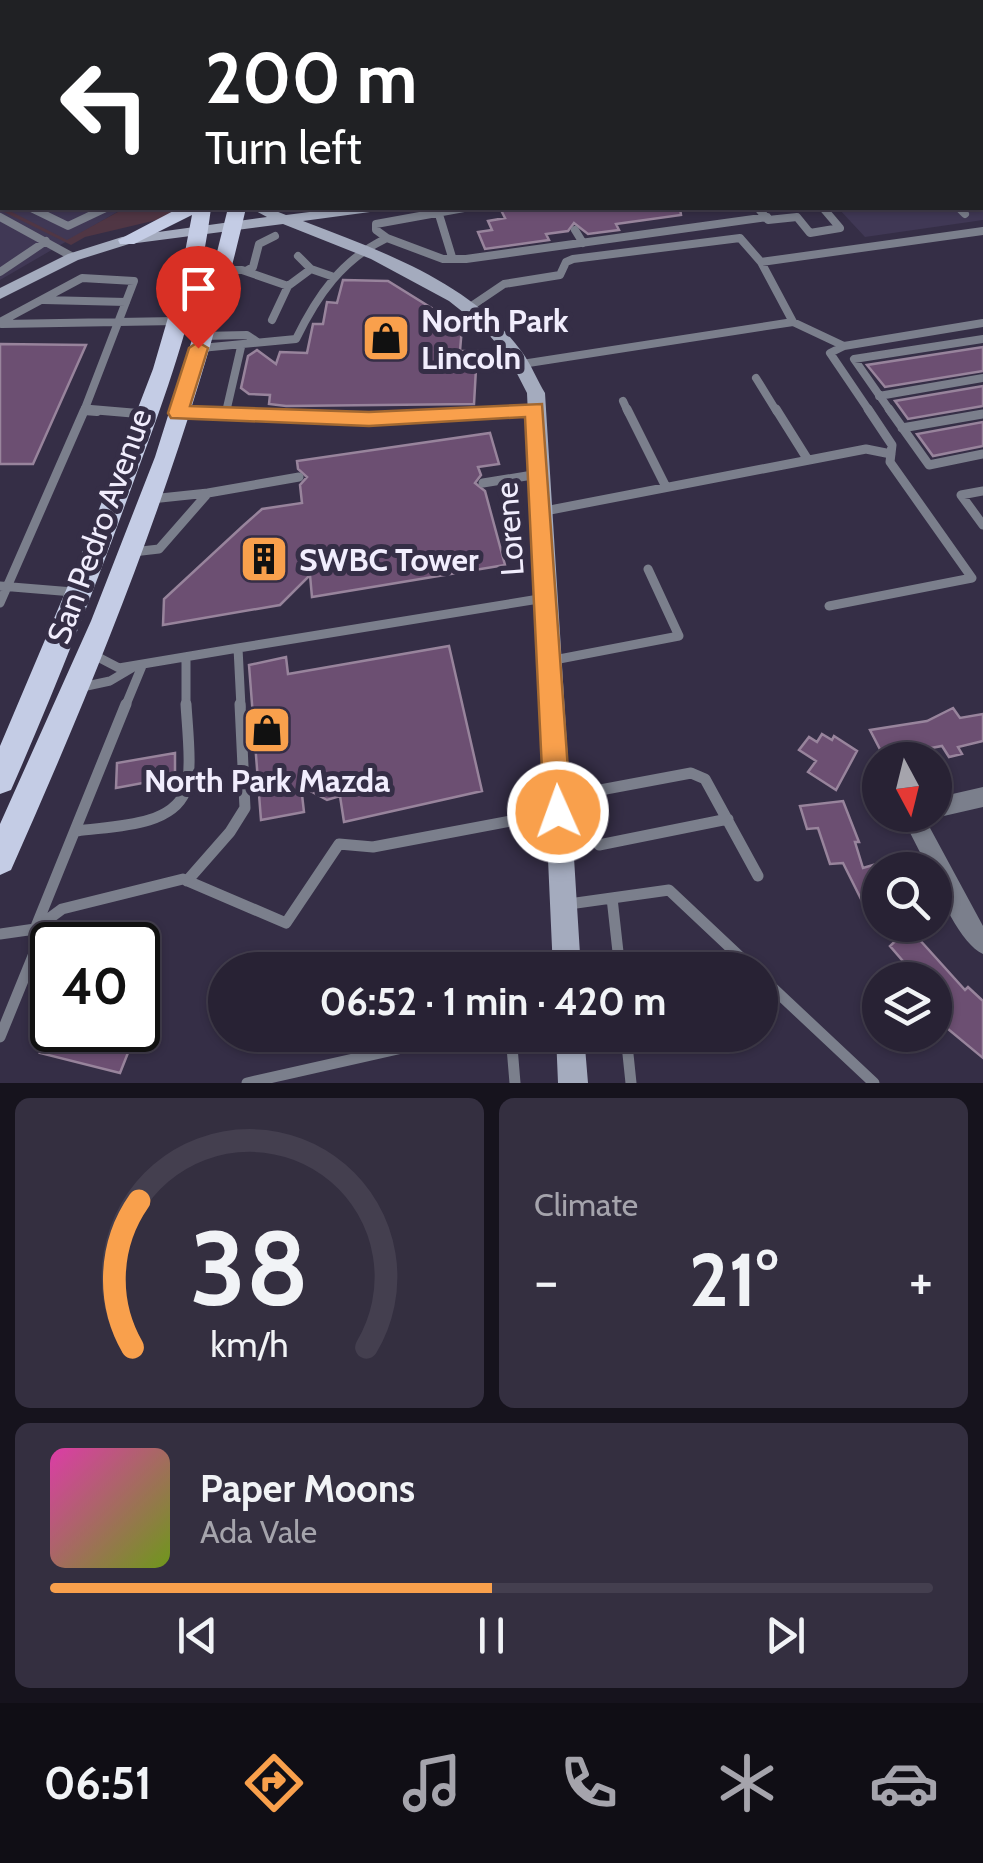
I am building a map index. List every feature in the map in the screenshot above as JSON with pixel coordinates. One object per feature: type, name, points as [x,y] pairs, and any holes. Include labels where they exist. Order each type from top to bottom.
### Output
[{"type":"main road","points":[[127,240],[178,218],[187,210]]},
{"type":"main road","name":"San Pedro Avenue","points":[[0,860],[115,595],[178,413],[235,216]]},
{"type":"main road","name":"San Pedro Avenue","points":[[0,780],[81,593],[147,414],[178,321],[200,218]]},
{"type":"main road","points":[[97,552],[130,552]]},
{"type":"main road","points":[[81,593],[115,595]]},
{"type":"street","points":[[0,0],[16,0]]},
{"type":"street","name":"Lorene","points":[[265,210],[291,218],[424,280],[470,307],[502,338],[522,364],[536,392],[566,952]]},
{"type":"street","points":[[0,294],[73,257],[200,218],[291,218],[354,210]]},
{"type":"street","points":[[952,804],[983,797]]},
{"type":"street","points":[[921,832],[973,932],[983,942]]},
{"type":"street","points":[[571,1052],[573,1083]]},
{"type":"lane","points":[[35,210],[68,226],[102,210]]},
{"type":"lane","points":[[760,210],[766,217]]},
{"type":"lane","points":[[792,210],[810,232],[840,228],[825,210]]},
{"type":"lane","points":[[452,257],[438,211],[376,224],[376,230],[387,238],[432,256],[466,259],[766,217],[797,217]]},
{"type":"lane","points":[[0,217],[73,257]]},
{"type":"lane","points":[[575,230],[583,243]]},
{"type":"lane","points":[[761,262],[983,231]]},
{"type":"lane","points":[[246,272],[253,266],[259,244],[275,236]]},
{"type":"lane","points":[[200,342],[241,347],[256,341],[296,339],[311,307],[334,277],[387,238]]},
{"type":"lane","points":[[470,307],[504,284],[560,275],[566,262],[573,260],[740,238],[761,262],[793,322]]},
{"type":"lane","points":[[0,272],[46,241]]},
{"type":"lane","points":[[298,256],[311,269],[334,277]]},
{"type":"lane","points":[[272,320],[288,286],[311,269]]},
{"type":"lane","points":[[221,270],[246,272],[288,286]]},
{"type":"lane","points":[[0,603],[84,411],[134,282],[82,278],[1,323]]},
{"type":"lane","points":[[41,300],[126,302]]},
{"type":"lane","points":[[1,323],[178,321]]},
{"type":"lane","points":[[522,364],[793,322],[844,346]]},
{"type":"lane","points":[[829,606],[972,578],[890,462],[892,445],[830,353],[844,346],[983,322]]},
{"type":"lane","points":[[200,342],[247,335],[256,341]]},
{"type":"lane","points":[[983,339],[854,360],[930,465],[983,454]]},
{"type":"lane","points":[[226,413],[241,347]]},
{"type":"lane","points":[[756,378],[808,460]]},
{"type":"lane","points":[[879,396],[983,378]]},
{"type":"lane","points":[[623,402],[666,487]]},
{"type":"lane","points":[[178,413],[369,419],[535,409]]},
{"type":"lane","points":[[84,411],[147,414]]},
{"type":"lane","points":[[902,428],[983,414]]},
{"type":"lane","points":[[543,512],[866,449],[891,454]]},
{"type":"lane","points":[[482,483],[540,474]]},
{"type":"lane","points":[[149,499],[208,494],[299,477]]},
{"type":"lane","points":[[983,491],[961,495],[983,525]]},
{"type":"lane","points":[[130,552],[158,550],[208,494]]},
{"type":"lane","points":[[551,661],[679,636],[648,569]]},
{"type":"lane","points":[[4,587],[81,593]]},
{"type":"lane","points":[[91,653],[119,668],[138,666],[548,598]]},
{"type":"lane","points":[[45,922],[62,910],[187,881],[230,832],[245,808],[238,648]]},
{"type":"lane","points":[[76,831],[163,816],[180,805],[186,788],[186,658]]},
{"type":"lane","points":[[76,687],[110,681],[138,666]]},
{"type":"lane","points":[[38,922],[138,666]]},
{"type":"lane","points":[[187,881],[286,923],[339,844],[373,848],[558,812],[579,794],[691,773],[705,778],[758,876]]},
{"type":"lane","points":[[599,845],[728,820]]},
{"type":"lane","points":[[562,905],[668,890],[735,952]]},
{"type":"lane","points":[[612,898],[618,952]]},
{"type":"lane","points":[[0,934],[30,930]]},
{"type":"lane","points":[[0,1037],[30,963]]},
{"type":"lane","points":[[778,993],[874,1083]]},
{"type":"lane","points":[[248,1083],[385,1052]]},
{"type":"lane","points":[[512,1052],[515,1083]]},
{"type":"lane","points":[[628,1052],[631,1083]]},
{"type":"shaded area","points":[[0,210],[121,210],[0,280]]},
{"type":"shaded area","points":[[0,210],[8,210],[67,240],[121,210],[176,210],[161,219],[85,237],[71,245]]},
{"type":"shaded area","points":[[840,210],[983,210],[983,220],[865,237]]},
{"type":"building","points":[[501,210],[680,210],[681,215],[616,224],[619,230],[588,234],[574,223],[568,231],[546,234],[549,240],[485,249],[478,232],[492,230],[488,221],[505,218]]},
{"type":"building","name":"North Park Lincoln","points":[[343,280],[388,281],[462,327],[460,351],[477,351],[474,404],[286,406],[269,404],[270,395],[249,394],[241,388],[248,356],[257,350],[276,364],[280,352],[307,353],[313,324],[323,324],[327,302],[337,303]]},
{"type":"building","points":[[0,344],[86,345],[33,464],[0,464]]},
{"type":"building","points":[[983,347],[983,371],[885,387],[867,365]]},
{"type":"building","points":[[983,386],[983,406],[908,419],[895,401]]},
{"type":"building","points":[[983,422],[983,446],[933,456],[917,434]]},
{"type":"building","points":[[490,433],[499,464],[478,467],[481,475],[475,483],[485,491],[505,565],[312,597],[310,575],[280,605],[163,625],[164,599],[262,509],[302,503],[300,485],[307,477],[298,469],[297,461]]},
{"type":"building","points":[[449,646],[482,791],[344,822],[340,796],[327,800],[301,786],[304,812],[261,820],[249,665],[286,657],[288,674]]},
{"type":"building","points":[[953,708],[960,718],[983,714],[983,741],[958,747],[962,754],[952,756],[952,742],[876,742],[870,730],[927,721]]},
{"type":"building","points":[[822,734],[832,740],[834,736],[857,751],[836,790],[808,772],[816,761],[799,750],[809,737],[817,742]]},
{"type":"building","points":[[175,753],[175,777],[116,788],[117,763]]},
{"type":"building","points":[[843,801],[859,842],[855,842],[862,865],[862,901],[843,863],[830,864],[818,828],[807,829],[800,806]]},
{"type":"building","points":[[894,942],[922,942],[940,962],[904,962],[890,946]]},
{"type":"building","points":[[952,976],[983,1001],[983,1058],[952,1032]]},
{"type":"building","points":[[40,1052],[128,1052],[120,1073]]},
{"type":"place","name":"North Park Lincoln","points":[[386,338]]},
{"type":"place","name":"SWBC Tower","points":[[264,559]]},
{"type":"place","name":"North Park Mazda","points":[[267,730]]},
{"type":"route","points":[[198,348],[178,413],[369,419],[535,409],[558,812]]}]
